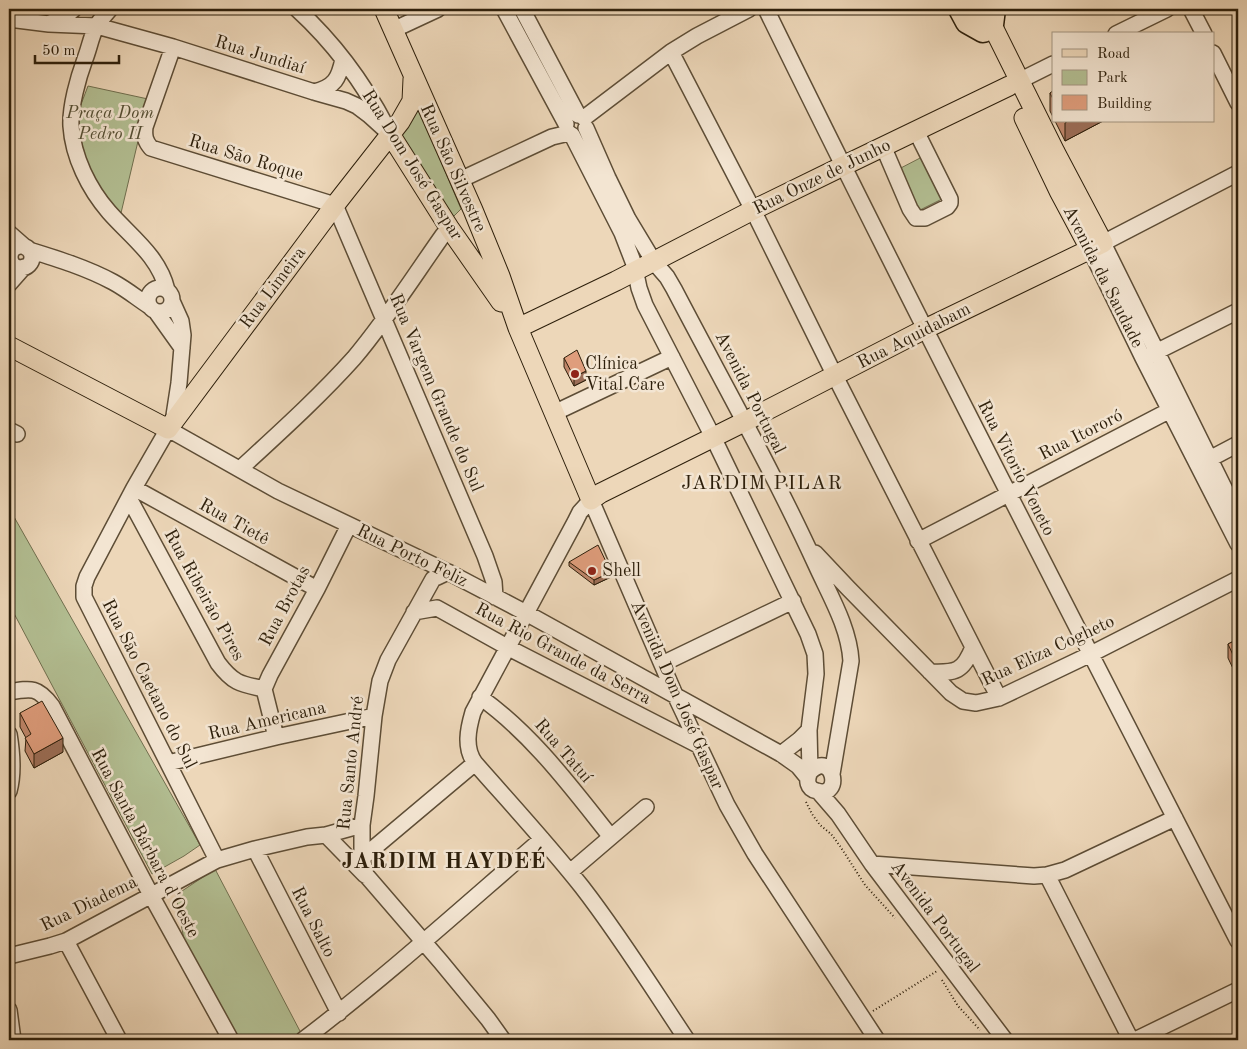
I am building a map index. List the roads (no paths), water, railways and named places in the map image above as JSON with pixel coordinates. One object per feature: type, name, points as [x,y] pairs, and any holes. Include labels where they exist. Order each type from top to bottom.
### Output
[{"type":"highway","points":[[960,9],[967,22],[988,18]]},
{"type":"main road","name":"Rua São Silvestre","points":[[384,9],[414,78],[419,103],[460,180],[473,210],[500,276],[518,328]]},
{"type":"main road","name":"Avenida da Saudade","points":[[972,9],[988,18],[1014,83],[1067,176],[1096,246]]},
{"type":"main road","name":"Rua Onze de Junho","points":[[518,328],[654,262],[753,210],[1014,83]]},
{"type":"main road","name":"Rua Limeira","points":[[170,426],[407,110],[419,103]]},
{"type":"main road","name":"Rua Dom José Gaspar","points":[[390,134],[450,229],[518,328]]},
{"type":"main road","points":[[450,229],[463,221],[473,210]]},
{"type":"main road","name":"Rua Aquidabam","points":[[591,500],[601,492],[1096,246]]},
{"type":"main road","name":"Avenida Dom José Gaspar","points":[[518,328],[591,500]]},
{"type":"main road","name":"Rua Porto Feliz","points":[[9,346],[170,426]]},
{"type":"street","points":[[49,24],[65,17],[74,9]]},
{"type":"street","points":[[81,9],[101,15],[82,68],[73,104],[71,127],[74,144],[84,174],[98,197],[108,211],[147,253],[150,272],[159,298]]},
{"type":"street","name":"Rua Dom José Gaspar","points":[[297,9],[327,39],[343,59],[373,100],[390,134]]},
{"type":"street","points":[[393,30],[438,9]]},
{"type":"street","name":"Avenida Portugal","points":[[504,9],[654,262],[674,289],[805,542],[845,630],[851,651],[851,660],[828,784],[838,814],[872,864],[1005,1040]]},
{"type":"street","name":"Avenida Portugal","points":[[522,9],[622,233],[636,271],[641,296],[713,437],[808,634],[815,654],[816,674],[809,730],[808,774]]},
{"type":"street","points":[[460,180],[574,126],[671,52],[748,9]]},
{"type":"street","name":"Rua Vitorio Veneto","points":[[766,9],[1008,494],[1238,941]]},
{"type":"street","points":[[1120,32],[1167,9]]},
{"type":"street","points":[[1191,9],[1203,32]]},
{"type":"street","name":"Rua Jundiaí","points":[[9,19],[49,24],[101,15],[120,33],[173,47],[346,101],[357,106],[390,134]]},
{"type":"street","name":"Rua São Roque","points":[[173,47],[144,136],[151,148],[335,205]]},
{"type":"street","points":[[671,52],[753,210],[918,541],[999,698]]},
{"type":"street","points":[[1214,55],[1238,103]]},
{"type":"street","points":[[314,92],[322,90],[336,79],[343,59]]},
{"type":"street","name":"Rua Onze de Junho","points":[[1014,83],[1052,64]]},
{"type":"street","points":[[883,146],[910,209],[916,218],[925,218],[947,207],[950,199],[916,130]]},
{"type":"street","name":"Rua Aquidabam","points":[[1096,246],[1238,173]]},
{"type":"street","name":"Rua Vargem Grande do Sul","points":[[335,205],[485,556],[494,582],[495,597]]},
{"type":"street","points":[[240,469],[330,384],[355,357],[384,320],[443,235],[450,229]]},
{"type":"street","points":[[9,233],[18,257],[9,283]]},
{"type":"street","name":"Avenida da Saudade","points":[[1096,246],[1204,462],[1238,544]]},
{"type":"street","points":[[18,257],[57,259],[95,273],[129,292],[159,298],[177,312],[182,326],[182,348],[179,383],[170,426]]},
{"type":"street","points":[[1150,355],[1238,310]]},
{"type":"street","points":[[554,413],[672,358]]},
{"type":"street","name":"Rua Itororó","points":[[918,541],[1176,407]]},
{"type":"street","name":"Rua Porto Feliz","points":[[170,426],[278,491],[448,572],[526,613],[781,754],[808,774]]},
{"type":"street","name":"Rua Limeira","points":[[131,493],[170,426]]},
{"type":"street","points":[[1204,462],[1238,444]]},
{"type":"street","name":"Avenida da Saudade","points":[[1204,462],[1238,516]]},
{"type":"street","name":"Rua Tietê","points":[[131,493],[316,589]]},
{"type":"street","name":"Rua Ribeirão Pires","points":[[131,493],[218,663],[226,674],[236,681],[244,685],[264,689]]},
{"type":"street","name":"Rua São Caetano do Sul","points":[[131,493],[87,577],[84,586],[84,597],[217,860]]},
{"type":"street","points":[[591,500],[580,512],[480,697],[469,724],[469,749],[475,763],[570,872],[605,918],[688,1040]]},
{"type":"street","name":"Avenida Dom José Gaspar","points":[[591,500],[698,746],[741,831],[877,1040]]},
{"type":"street","name":"Rua Brotas","points":[[264,689],[349,525]]},
{"type":"street","name":"Rua Eliza Cogheto","points":[[805,542],[952,693],[963,701],[976,703],[999,698],[1091,654],[1238,579]]},
{"type":"street","points":[[414,612],[437,608],[431,582],[422,560]]},
{"type":"street","points":[[431,582],[448,572]]},
{"type":"street","name":"Rua Santo André","points":[[431,582],[383,670],[380,681],[374,716],[362,825],[362,858],[366,875],[424,942],[503,1040]]},
{"type":"street","points":[[827,590],[848,588]]},
{"type":"street","points":[[662,664],[793,602]]},
{"type":"street","name":"Rua Rio Grande da Serra","points":[[437,608],[698,746]]},
{"type":"street","points":[[930,672],[947,672],[963,666],[972,647]]},
{"type":"street","name":"Rua Santa Bárbara d'Oeste","points":[[9,692],[30,689],[39,692],[52,706],[151,895],[231,1040]]},
{"type":"street","points":[[264,689],[276,737]]},
{"type":"street","name":"Rua Tatuí","points":[[480,697],[508,718],[526,735],[550,761],[610,837]]},
{"type":"street","name":"Rua Americana","points":[[168,763],[374,716]]},
{"type":"street","points":[[781,754],[809,730]]},
{"type":"street","points":[[9,734],[12,766],[9,791]]},
{"type":"street","points":[[362,858],[475,763]]},
{"type":"street","points":[[824,767],[829,770],[828,784],[814,791],[808,782],[808,774],[814,768],[824,767]]},
{"type":"street","points":[[570,872],[646,807]]},
{"type":"street","points":[[872,864],[1034,876],[1047,875],[1065,870],[1175,818]]},
{"type":"street","name":"Rua Diadema","points":[[9,956],[66,941],[217,860],[254,849],[307,837],[326,835],[362,825]]},
{"type":"street","points":[[326,835],[366,875]]},
{"type":"street","points":[[302,1040],[339,1013],[424,942],[542,839]]},
{"type":"street","name":"Rua Salto","points":[[254,849],[339,1013]]},
{"type":"street","points":[[1047,875],[1133,1040],[1238,990]]},
{"type":"street","points":[[66,941],[119,1040]]},
{"type":"street","points":[[9,1010],[13,1040]]},
{"type":"place","name":"Clínica Vital Care","points":[[575,374]]},
{"type":"place","name":"Shell","points":[[592,571]]},
{"type":"district","name":"JARDIM PILAR","points":[[762,484]]},
{"type":"district","name":"JARDIM HAYDEÉ","points":[[444,862]]},
{"type":"park label","name":"Praça Dom Pedro II","points":[[110,123]]}]
